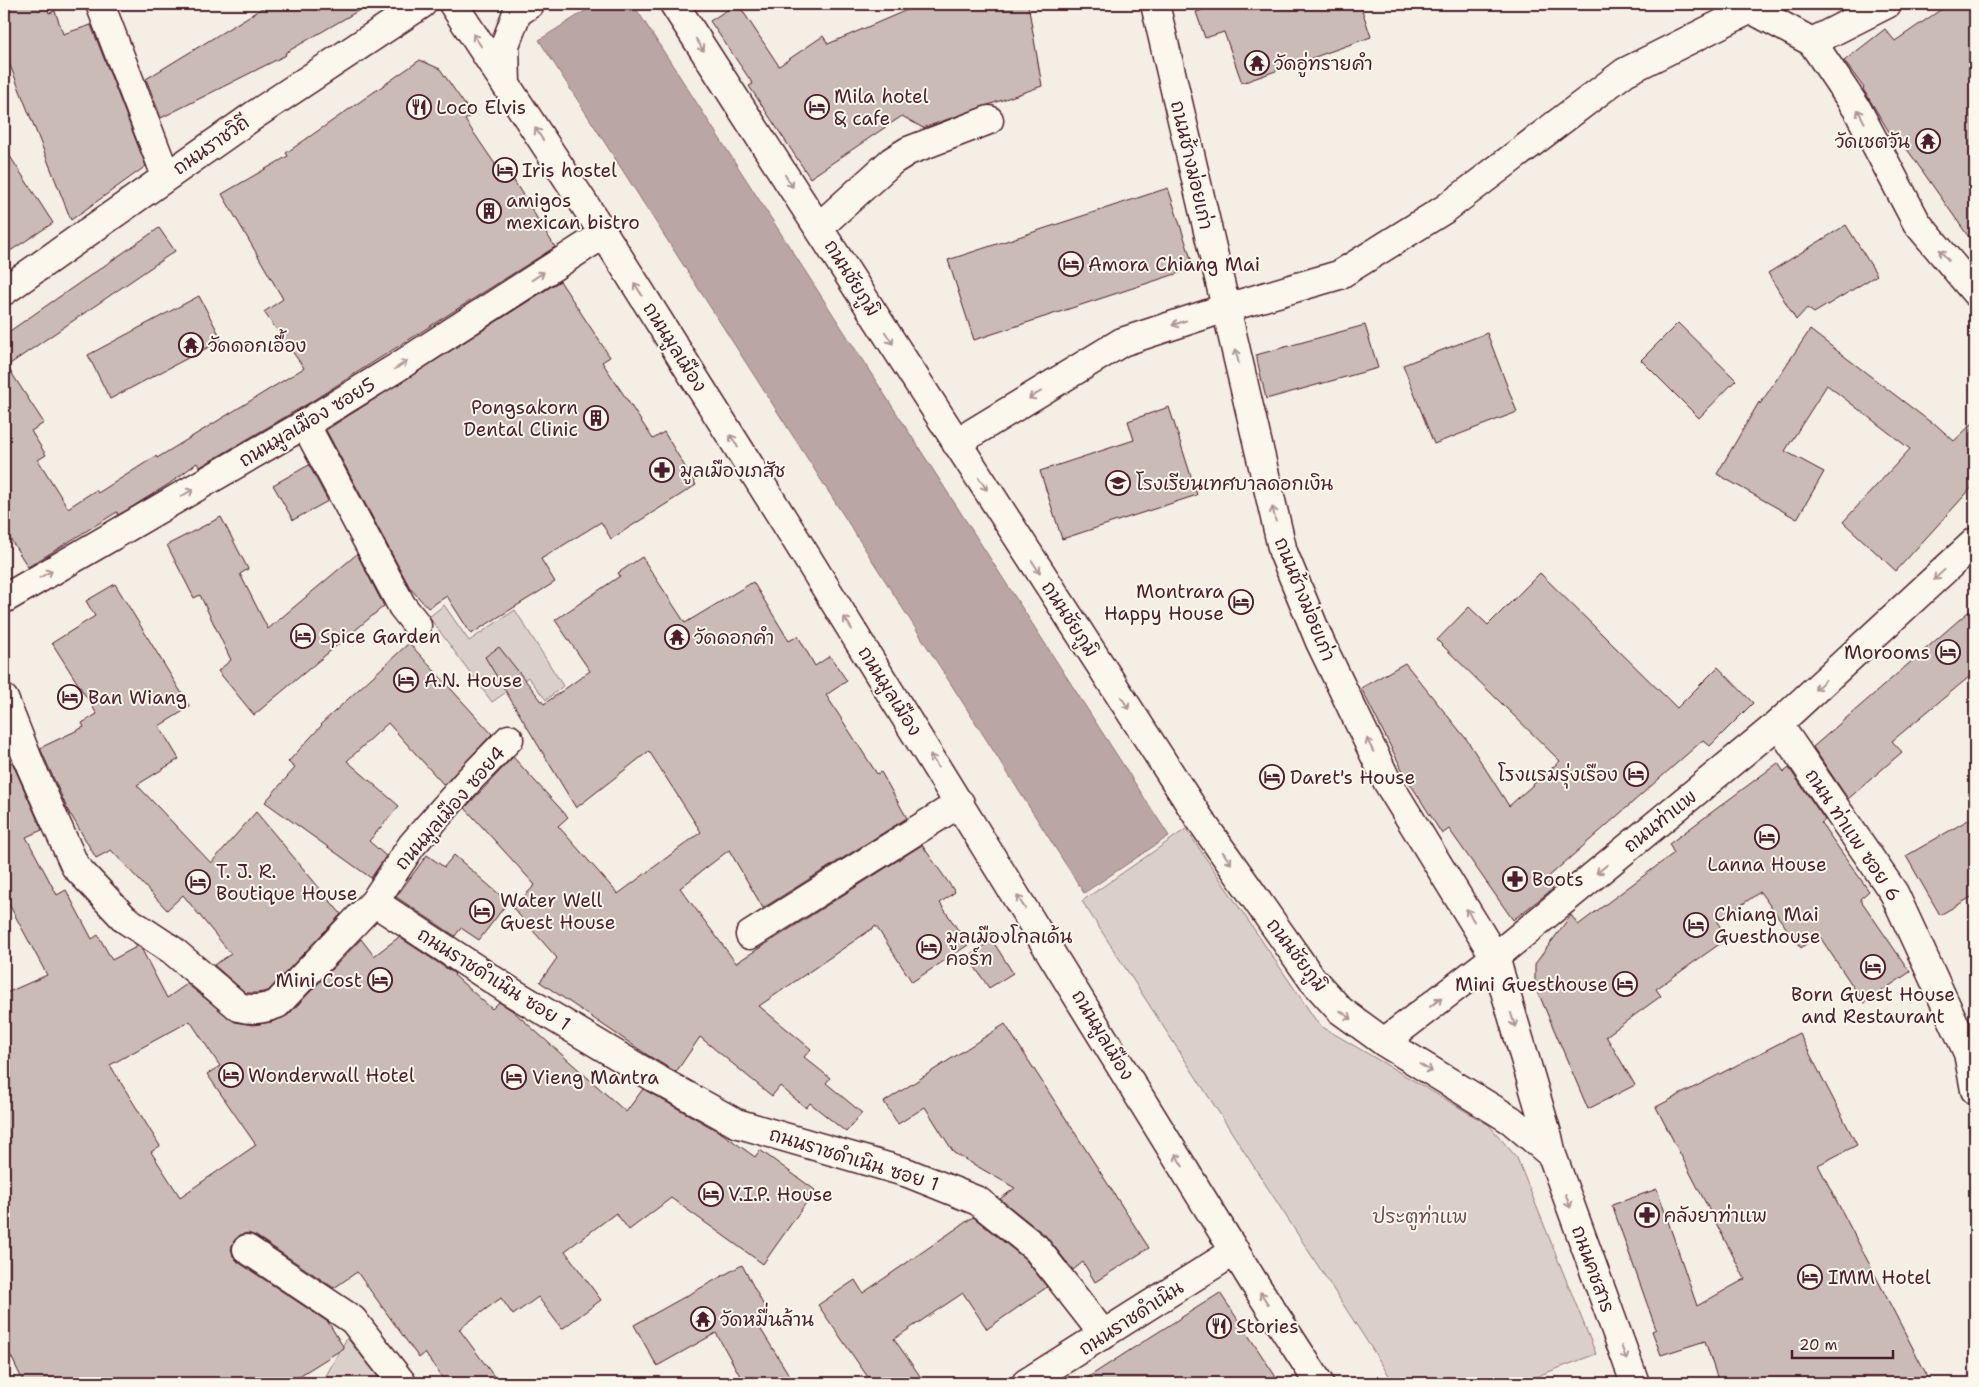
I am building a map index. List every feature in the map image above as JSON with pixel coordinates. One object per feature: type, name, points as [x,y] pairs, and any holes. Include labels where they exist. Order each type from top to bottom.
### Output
[{"type":"street","points":[[100,4],[166,176]]},
{"type":"street","name":"ถนนราชวิถี","points":[[4,291],[256,114],[422,4]]},
{"type":"street","name":"ถนนมูลเมือง","points":[[453,4],[604,234],[960,803],[1234,1251],[1319,1383]]},
{"type":"street","points":[[506,85],[505,44],[517,13],[530,4]]},
{"type":"street","name":"ถนนชัยภูมิ","points":[[674,4],[1204,825],[1312,979],[1340,1010],[1384,1042],[1511,1120],[1552,1155]]},
{"type":"street","name":"ถนนช้างม่อยเก่า","points":[[1155,4],[1283,552],[1320,642],[1388,783],[1494,957]]},
{"type":"street","points":[[1812,42],[1888,4]]},
{"type":"street","points":[[956,443],[1122,342],[1226,308],[1339,275],[1444,209],[1625,72],[1750,6],[1812,42],[1857,109],[1917,223],[1975,292]]},
{"type":"street","points":[[819,227],[892,161],[908,152],[989,120]]},
{"type":"street","name":"ถนนมูลเมือง ซอย5","points":[[4,599],[305,424],[396,368],[604,234]]},
{"type":"street","points":[[305,424],[402,606],[417,625]]},
{"type":"street","name":"ถนนท่าแพ","points":[[1384,1042],[1494,957],[1778,724],[1975,542]]},
{"type":"street","points":[[4,699],[31,767],[75,866],[125,919],[172,950],[239,1007],[258,1010],[276,1004],[374,902]]},
{"type":"street","name":"ถนน ท่าแพ ซอย 6","points":[[1778,724],[1894,893],[1968,1052],[1975,1090]]},
{"type":"street","name":"ถนนมูลเมือง ซอย4","points":[[374,902],[412,845],[509,738]]},
{"type":"street","points":[[750,935],[960,803]]},
{"type":"street","name":"ถนนราชดำเนิน ซอย 1","points":[[374,902],[510,990],[656,1078],[736,1123],[908,1172],[978,1201],[1036,1248],[1104,1335]]},
{"type":"street","points":[[1494,957],[1552,1155]]},
{"type":"street","name":"ถนนคชสาร","points":[[1552,1155],[1635,1383]]},
{"type":"street","points":[[247,1249],[353,1320],[402,1383]]},
{"type":"street","name":"ถนนราชดำเนิน","points":[[1026,1383],[1234,1251]]},
{"type":"green space","points":[[444,605],[469,641],[515,610],[563,686],[546,700],[528,677],[492,702],[429,617]]},
{"type":"green space","name":"ประตูท่าแพ","points":[[1186,829],[1319,1025],[1489,1125],[1517,1158],[1596,1354],[1535,1377],[1537,1383],[1394,1383],[1082,901]]},
{"type":"green space","points":[[347,1338],[383,1383],[322,1383]]},
{"type":"shaded area","points":[[596,4],[633,4],[1169,836],[1084,893],[539,40]]},
{"type":"building","points":[[4,4],[46,4],[49,13],[55,11],[63,34],[91,25],[146,166],[71,220],[4,50]]},
{"type":"building","points":[[269,4],[370,4],[285,53],[286,55],[161,118],[146,79]]},
{"type":"building","points":[[738,4],[779,66],[823,36],[828,44],[921,4],[1028,4],[1042,86],[923,128],[902,116],[810,178],[749,86],[753,84],[710,21]]},
{"type":"building","name":"วัดอู่ทรายคำ","points":[[1214,4],[1360,4],[1371,37],[1242,83],[1224,32],[1205,38],[1196,12],[1214,6]]},
{"type":"building","name":"วัดเชตวัน","points":[[1949,4],[1975,4],[1975,246],[1895,132],[1891,135],[1864,88],[1844,61],[1885,29],[1895,41]]},
{"type":"building","points":[[420,60],[440,69],[472,115],[465,120],[497,167],[503,163],[555,247],[309,403],[200,467],[197,463],[169,484],[127,510],[118,515],[117,512],[28,567],[4,529],[4,335],[159,228],[175,251],[7,366],[44,423],[31,431],[46,455],[38,460],[68,508],[96,490],[98,493],[156,456],[157,458],[304,368],[264,312],[283,299],[222,194],[288,156],[286,153]]},
{"type":"building","points":[[4,147],[53,223],[4,255]]},
{"type":"building","name":"Amora Chiang Mai","points":[[1168,188],[1194,268],[974,340],[948,260]]},
{"type":"building","points":[[1846,225],[1877,275],[1814,313],[1807,308],[1796,320],[1768,273]]},
{"type":"building","points":[[560,281],[610,357],[602,362],[653,439],[664,432],[696,485],[611,539],[601,522],[541,559],[555,582],[471,634],[447,596],[428,608],[410,588],[326,430]]},
{"type":"building","points":[[199,296],[222,340],[110,399],[88,355]]},
{"type":"building","points":[[1678,323],[1736,380],[1699,418],[1641,360]]},
{"type":"building","points":[[1365,325],[1378,368],[1266,399],[1256,355]]},
{"type":"building","points":[[1810,330],[1934,423],[1954,441],[1975,421],[1975,484],[1896,571],[1843,522],[1910,449],[1827,385],[1785,451],[1824,472],[1797,519],[1717,474],[1759,402],[1760,404]]},
{"type":"building","points":[[1487,333],[1517,412],[1434,444],[1403,365]]},
{"type":"building","name":"โรงเรียนเทศบาลดอกเงิน","points":[[1169,407],[1197,495],[1062,539],[1040,471],[1134,440],[1128,421]]},
{"type":"building","points":[[309,465],[328,501],[293,520],[273,485]]},
{"type":"building","points":[[221,517],[248,569],[240,574],[268,629],[357,554],[384,606],[254,715],[218,671],[231,660],[200,595],[194,598],[167,545]]},
{"type":"building","points":[[642,557],[685,623],[753,582],[789,641],[798,636],[815,666],[830,656],[847,681],[826,695],[877,774],[881,772],[907,818],[763,908],[729,850],[680,888],[736,963],[922,845],[955,892],[940,903],[968,945],[912,982],[876,926],[759,1006],[811,1049],[804,1057],[830,1078],[826,1083],[862,1113],[846,1132],[810,1103],[806,1108],[780,1086],[772,1096],[700,1037],[676,1072],[649,1056],[540,982],[557,958],[513,908],[535,885],[465,808],[513,757],[568,817],[558,826],[618,894],[701,832],[649,751],[576,808],[485,657],[499,647],[544,704],[590,671],[555,620],[620,576],[618,573]]},
{"type":"building","points":[[1540,573],[1677,708],[1718,667],[1753,703],[1710,746],[1703,740],[1546,879],[1553,889],[1513,920],[1449,829],[1442,834],[1406,777],[1361,688],[1405,663],[1467,740],[1509,806],[1560,761],[1437,640],[1469,607],[1488,625]]},
{"type":"building","points":[[115,584],[190,707],[159,726],[179,759],[137,785],[211,863],[256,812],[341,914],[268,991],[246,993],[214,965],[231,954],[183,895],[167,910],[111,850],[96,858],[70,815],[40,748],[84,727],[82,723],[97,714],[52,643],[95,616],[86,601]]},
{"type":"building","points":[[1975,606],[1975,672],[1892,741],[1902,752],[1848,799],[1813,747]]},
{"type":"building","points":[[409,643],[492,734],[444,785],[388,723],[347,761],[399,806],[369,841],[386,856],[371,878],[265,802],[295,768],[288,762],[321,724]]},
{"type":"building","points":[[12,762],[42,830],[26,837],[57,895],[66,890],[92,939],[98,935],[112,960],[138,946],[141,948],[167,998],[187,984],[235,1022],[253,1025],[271,1022],[288,1015],[361,939],[374,956],[399,937],[455,974],[492,1009],[499,1002],[513,1011],[626,1112],[643,1089],[723,1134],[755,1157],[760,1150],[815,1190],[763,1264],[671,1198],[629,1230],[616,1213],[565,1251],[601,1300],[562,1329],[538,1297],[513,1315],[501,1298],[459,1329],[499,1383],[446,1383],[425,1353],[419,1358],[357,1272],[334,1288],[256,1236],[248,1233],[240,1235],[234,1241],[231,1248],[233,1256],[238,1262],[328,1322],[344,1348],[288,1383],[24,1383],[4,1342],[4,994],[47,975],[4,895],[4,766]],"holes":[[[190,1021],[220,1066],[207,1074],[256,1145],[180,1197],[151,1152],[160,1146],[110,1065]]]},
{"type":"building","points":[[1778,763],[1784,772],[1789,768],[1825,820],[1821,823],[1869,891],[1860,899],[1910,972],[1864,1003],[1818,934],[1801,948],[1760,892],[1717,922],[1728,938],[1656,989],[1661,996],[1606,1036],[1635,1085],[1588,1109],[1535,985],[1535,964],[1571,915],[1578,925],[1674,853],[1669,844]]},
{"type":"building","points":[[1975,816],[1975,895],[1940,915],[1906,856]]},
{"type":"building","points":[[427,855],[444,867],[454,855],[508,902],[479,940],[461,928],[455,936],[396,897]]},
{"type":"building","points":[[992,940],[1013,973],[989,988],[968,957]]},
{"type":"building","points":[[1005,1024],[1149,1248],[1095,1282],[1083,1262],[1073,1270],[1046,1236],[1000,1199],[1015,1188],[954,1153],[925,1107],[898,1124],[884,1102]]},
{"type":"building","name":"IMM Hotel","points":[[1799,1033],[1857,1145],[1818,1165],[1931,1383],[1719,1383],[1705,1341],[1661,1355],[1652,1331],[1656,1329],[1612,1205],[1657,1189],[1697,1306],[1745,1279],[1656,1107]]},
{"type":"building","points":[[973,1217],[1025,1259],[1047,1287],[987,1329],[963,1293],[894,1339],[925,1383],[872,1383],[818,1305],[855,1280],[863,1293]]},
{"type":"building","points":[[742,1265],[772,1321],[760,1328],[794,1383],[744,1383],[716,1333],[657,1366],[634,1325]]},
{"type":"building","points":[[1220,1293],[1280,1383],[1079,1383],[1149,1338]]},
{"type":"place","name":"วัดอู่ทรายคำ","points":[[1257,63]]},
{"type":"place","name":"Loco Elvis","points":[[419,107]]},
{"type":"place","name":"Mila hotel & cafe","points":[[817,107]]},
{"type":"place","name":"วัดเชตวัน","points":[[1928,141]]},
{"type":"place","name":"Iris hostel","points":[[505,170]]},
{"type":"place","name":"amigos mexican bistro","points":[[489,211]]},
{"type":"place","name":"Amora Chiang Mai","points":[[1071,264]]},
{"type":"place","name":"วัดดอกเอื้อง","points":[[191,345]]},
{"type":"place","name":"Pongsakorn Dental Clinic","points":[[596,418]]},
{"type":"place","name":"มูลเมืองเภสัช","points":[[662,470]]},
{"type":"place","name":"โรงเรียนเทศบาลดอกเงิน","points":[[1118,483]]},
{"type":"place","name":"Montrara Happy House","points":[[1241,602]]},
{"type":"place","name":"Spice Garden","points":[[303,636]]},
{"type":"place","name":"วัดดอกคำ","points":[[677,637]]},
{"type":"place","name":"Morooms","points":[[1948,652]]},
{"type":"place","name":"A.N. House","points":[[406,680]]},
{"type":"place","name":"Ban Wiang","points":[[70,697]]},
{"type":"place","name":"โรงแรมรุ่งเรือง","points":[[1636,774]]},
{"type":"place","name":"Daret's House","points":[[1272,777]]},
{"type":"place","name":"Lanna House","points":[[1767,837]]},
{"type":"place","name":"Boots","points":[[1515,879]]},
{"type":"place","name":"T. J. R. Boutique House","points":[[198,882]]},
{"type":"place","name":"Water Well Guest House","points":[[482,911]]},
{"type":"place","name":"Chiang Mai Guesthouse","points":[[1696,925]]},
{"type":"place","name":"มูลเมืองโกลเด้น คอร์ท","points":[[929,947]]},
{"type":"place","name":"Born Guest House and Restaurant","points":[[1873,967]]},
{"type":"place","name":"Mini Cost","points":[[380,980]]},
{"type":"place","name":"Mini Guesthouse","points":[[1625,984]]},
{"type":"place","name":"Wonderwall Hotel","points":[[231,1075]]},
{"type":"place","name":"Vieng Mantra","points":[[514,1077]]},
{"type":"place","name":"V.I.P. House","points":[[711,1194]]},
{"type":"place","name":"คลังยาท่าแพ","points":[[1647,1215]]},
{"type":"place","name":"IMM Hotel","points":[[1810,1277]]},
{"type":"place","name":"วัดหมื่นล้าน","points":[[703,1319]]},
{"type":"place","name":"Stories","points":[[1219,1326]]}]
